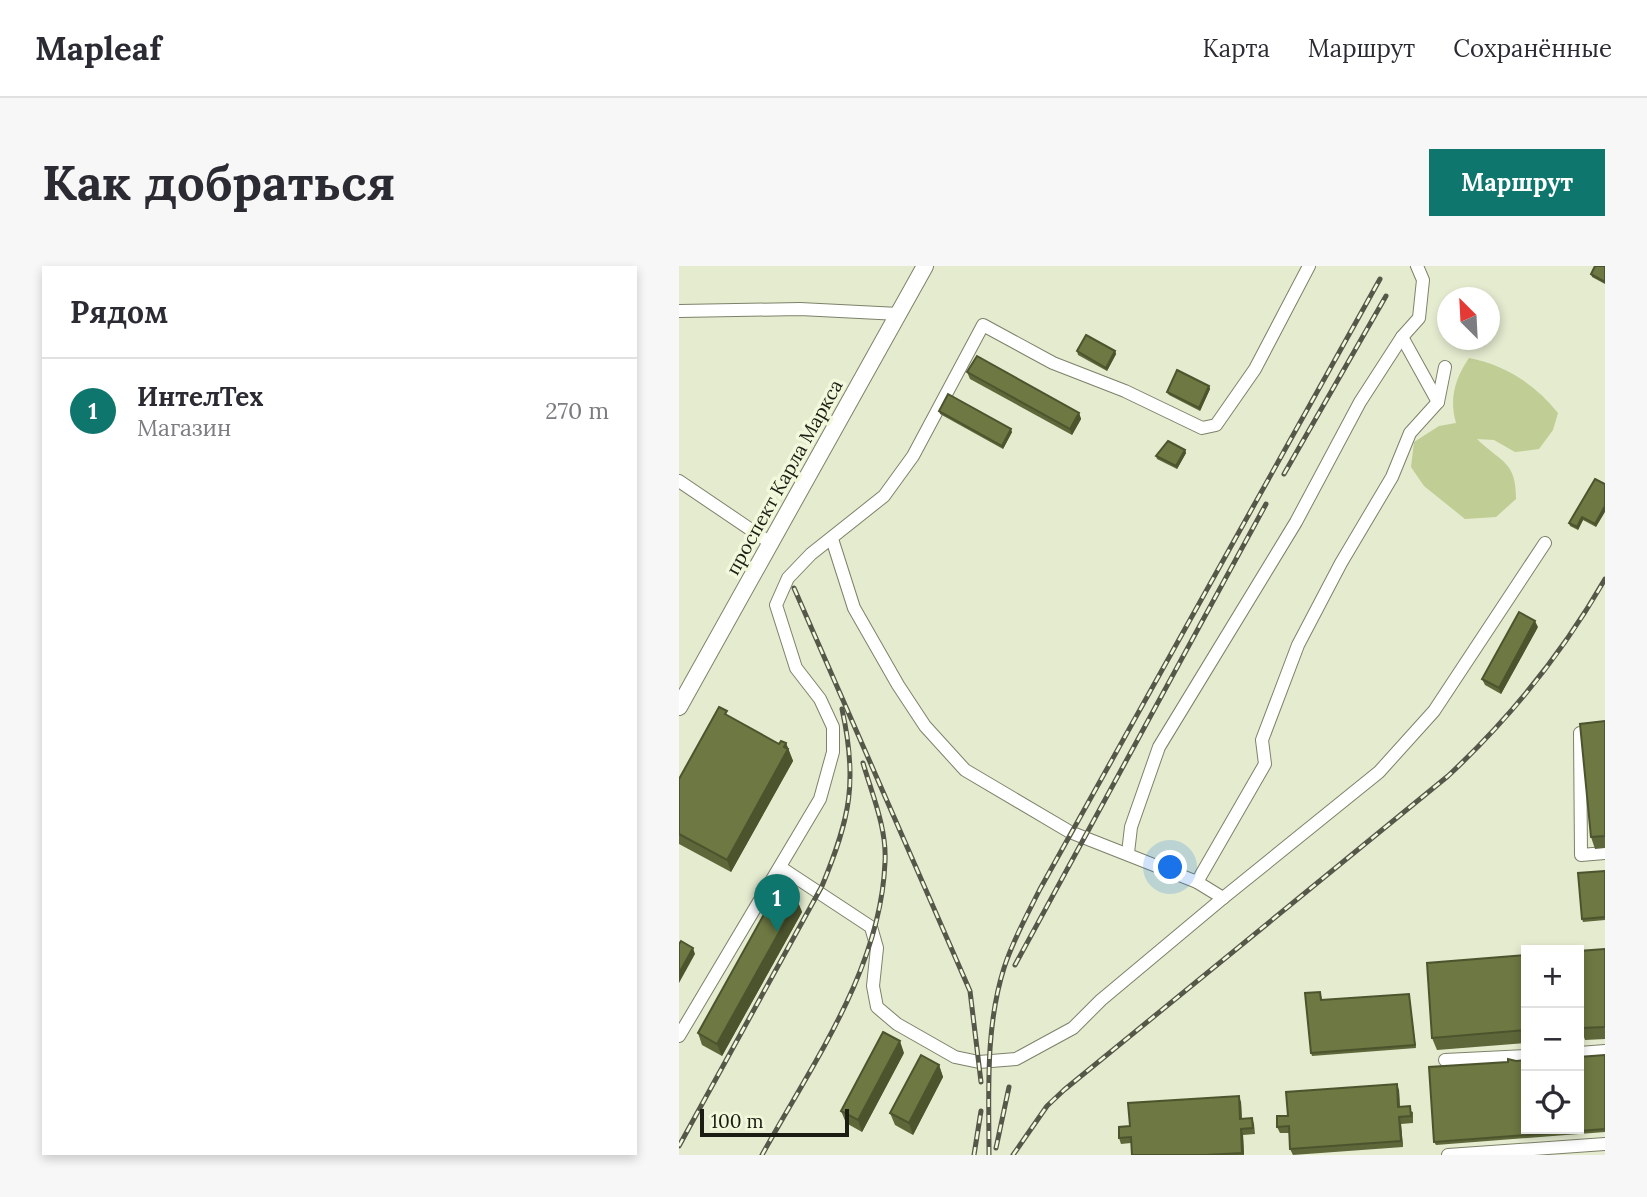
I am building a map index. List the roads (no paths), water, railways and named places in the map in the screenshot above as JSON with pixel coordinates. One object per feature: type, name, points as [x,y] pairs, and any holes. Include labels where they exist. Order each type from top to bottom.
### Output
[{"type":"main road","name":"проспект Карла Маркса","points":[[679,707],[925,266]]},
{"type":"lane","points":[[679,1036],[820,799],[833,752],[833,727],[820,699],[796,668],[776,605],[788,578],[811,554],[884,496],[913,456],[983,325],[1053,363],[1125,391],[1202,428],[1216,425],[1237,398],[1309,266]]},
{"type":"lane","points":[[1128,853],[1131,827],[1159,747],[1296,522],[1360,402],[1402,337],[1419,318],[1423,280],[1417,266]]},
{"type":"lane","points":[[679,311],[800,309],[899,314]]},
{"type":"lane","points":[[1402,337],[1439,402]]},
{"type":"lane","points":[[1197,882],[1265,764],[1262,740],[1298,645],[1341,563],[1392,477],[1410,433],[1439,402],[1445,367]]},
{"type":"lane","points":[[679,481],[772,544]]},
{"type":"lane","points":[[832,539],[855,608],[898,685],[925,726],[965,770],[1070,832],[1197,882],[1223,898]]},
{"type":"lane","points":[[780,867],[871,927],[877,948],[873,986],[877,1007],[897,1024],[955,1057],[979,1062],[1016,1059],[1073,1028],[1101,1000],[1379,772],[1434,711],[1545,543]]},
{"type":"lane","points":[[1605,730],[1580,733],[1581,855],[1605,853]]},
{"type":"lane","points":[[1584,1053],[1605,1051]]},
{"type":"lane","points":[[1445,1060],[1521,1056]]},
{"type":"lane","points":[[1448,1155],[1605,1144]]},
{"type":"railway","points":[[989,1155],[991,1037],[998,991],[1016,938],[1040,889],[1380,279]]},
{"type":"railway","points":[[1284,474],[1386,296]]},
{"type":"railway","points":[[1015,965],[1266,504]]},
{"type":"railway","points":[[1013,1155],[1047,1106],[1064,1090],[1448,776],[1471,754],[1534,684],[1605,579]]},
{"type":"railway","points":[[794,588],[970,991],[981,1082]]},
{"type":"railway","points":[[679,1146],[822,886],[832,862],[849,799],[850,758],[842,709]]},
{"type":"railway","points":[[762,1155],[822,1051],[858,978],[881,902],[885,862],[884,837],[863,763]]},
{"type":"railway","points":[[996,1148],[1009,1087]]},
{"type":"railway","points":[[974,1155],[981,1111]]},
{"type":"place","name":"ИнтелТех","points":[[777,932]]}]
